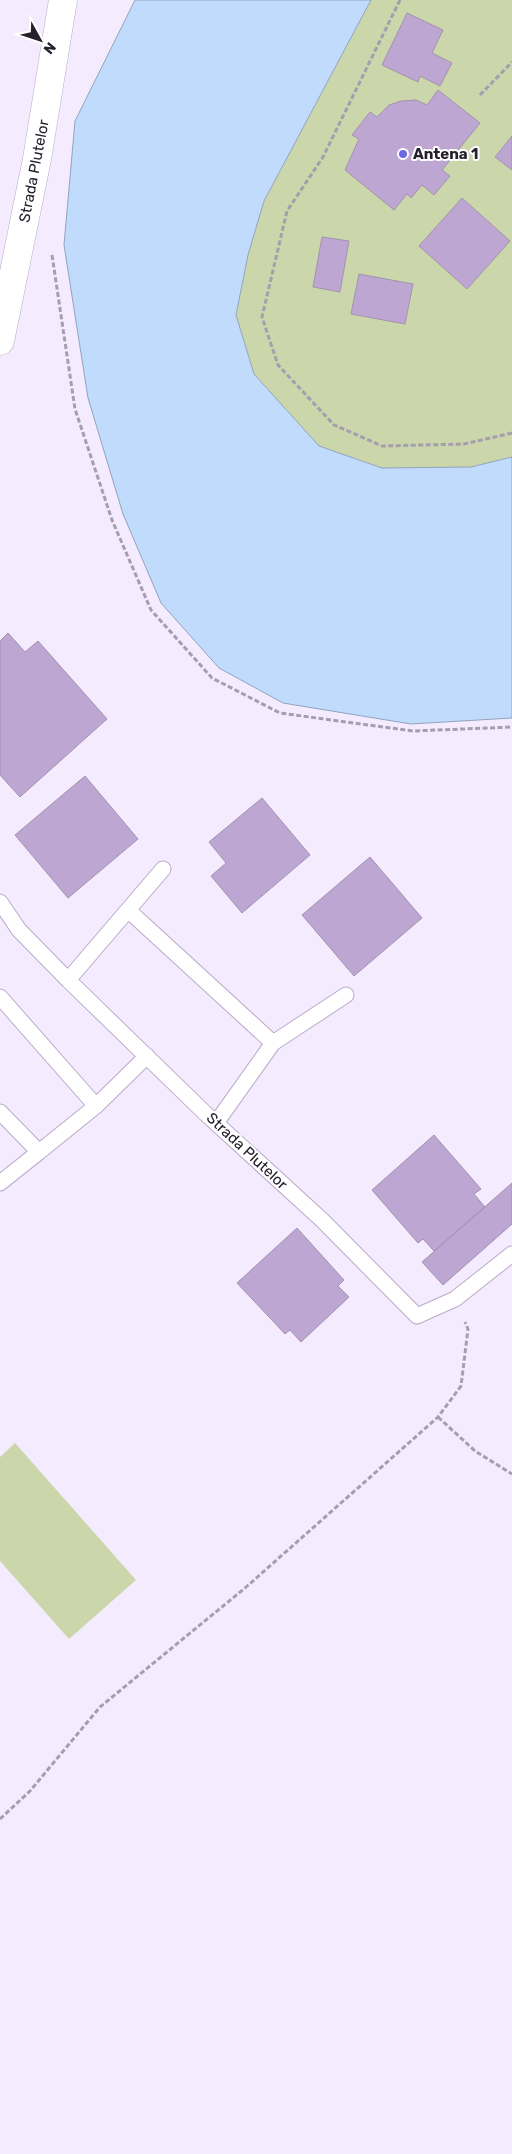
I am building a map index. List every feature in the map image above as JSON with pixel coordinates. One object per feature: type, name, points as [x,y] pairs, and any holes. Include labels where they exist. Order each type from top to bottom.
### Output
[{"type":"street","name":"Strada Plutelor","points":[[0,341],[45,113],[63,0]]},
{"type":"street","points":[[45,113],[76,0]]},
{"type":"lane","points":[[68,980],[163,869]]},
{"type":"lane","name":"Strada Plutelor","points":[[0,902],[19,930],[68,980],[216,1123],[322,1220],[417,1316],[456,1299],[512,1254]]},
{"type":"lane","points":[[128,910],[273,1043]]},
{"type":"lane","points":[[216,1123],[273,1043],[346,995]]},
{"type":"lane","points":[[0,997],[96,1106]]},
{"type":"lane","points":[[0,1183],[96,1106],[147,1056]]},
{"type":"lane","points":[[0,1112],[39,1152]]},
{"type":"path","points":[[400,0],[323,156],[287,211],[262,317],[278,364],[334,425],[382,446],[464,444],[512,433]]},
{"type":"path","points":[[480,95],[512,62]]},
{"type":"path","points":[[50,246],[75,409],[112,520],[151,610],[212,678],[280,713],[413,732],[512,727]]},
{"type":"path","points":[[0,1819],[30,1791],[100,1707],[244,1588],[438,1417],[462,1386],[468,1330],[456,1299]]},
{"type":"path","points":[[438,1417],[475,1451],[512,1474]]},
{"type":"green space","points":[[371,0],[512,0],[512,457],[471,467],[382,468],[319,446],[254,374],[236,315],[248,255],[264,201]]},
{"type":"green space","points":[[15,1443],[136,1580],[69,1639],[0,1561],[0,1457]]},
{"type":"water","points":[[135,0],[371,0],[264,201],[248,255],[236,315],[254,374],[319,446],[382,468],[471,467],[512,457],[512,718],[411,724],[283,703],[219,668],[161,603],[123,514],[88,398],[64,245],[75,121]]},
{"type":"building","points":[[407,13],[443,30],[432,53],[452,63],[440,86],[420,76],[418,82],[382,65]]},
{"type":"building","name":"Antena 1","points":[[438,90],[480,123],[442,170],[450,176],[434,195],[422,185],[411,198],[407,194],[394,210],[345,170],[359,139],[352,135],[370,112],[377,117],[389,105],[401,101],[416,100],[427,105]]},
{"type":"building","points":[[512,136],[512,170],[495,157]]},
{"type":"building","points":[[462,198],[510,241],[467,289],[419,246]]},
{"type":"building","points":[[322,237],[349,241],[340,292],[313,287]]},
{"type":"building","points":[[359,274],[413,284],[405,324],[351,314]]},
{"type":"building","points":[[8,633],[25,652],[38,641],[107,719],[20,797],[0,775],[0,641]]},
{"type":"building","points":[[85,776],[138,839],[68,898],[15,835]]},
{"type":"building","points":[[262,798],[310,855],[242,913],[211,876],[226,863],[209,842]]},
{"type":"building","points":[[370,857],[422,918],[354,976],[302,915]]},
{"type":"building","points":[[434,1135],[481,1189],[474,1194],[485,1207],[434,1251],[423,1239],[418,1243],[372,1190]]},
{"type":"building","points":[[512,1183],[512,1224],[443,1285],[422,1262]]},
{"type":"building","points":[[297,1228],[344,1280],[338,1286],[349,1297],[301,1342],[290,1330],[285,1334],[237,1283]]},
{"type":"place","name":"Antena 1","points":[[403,154]]}]
